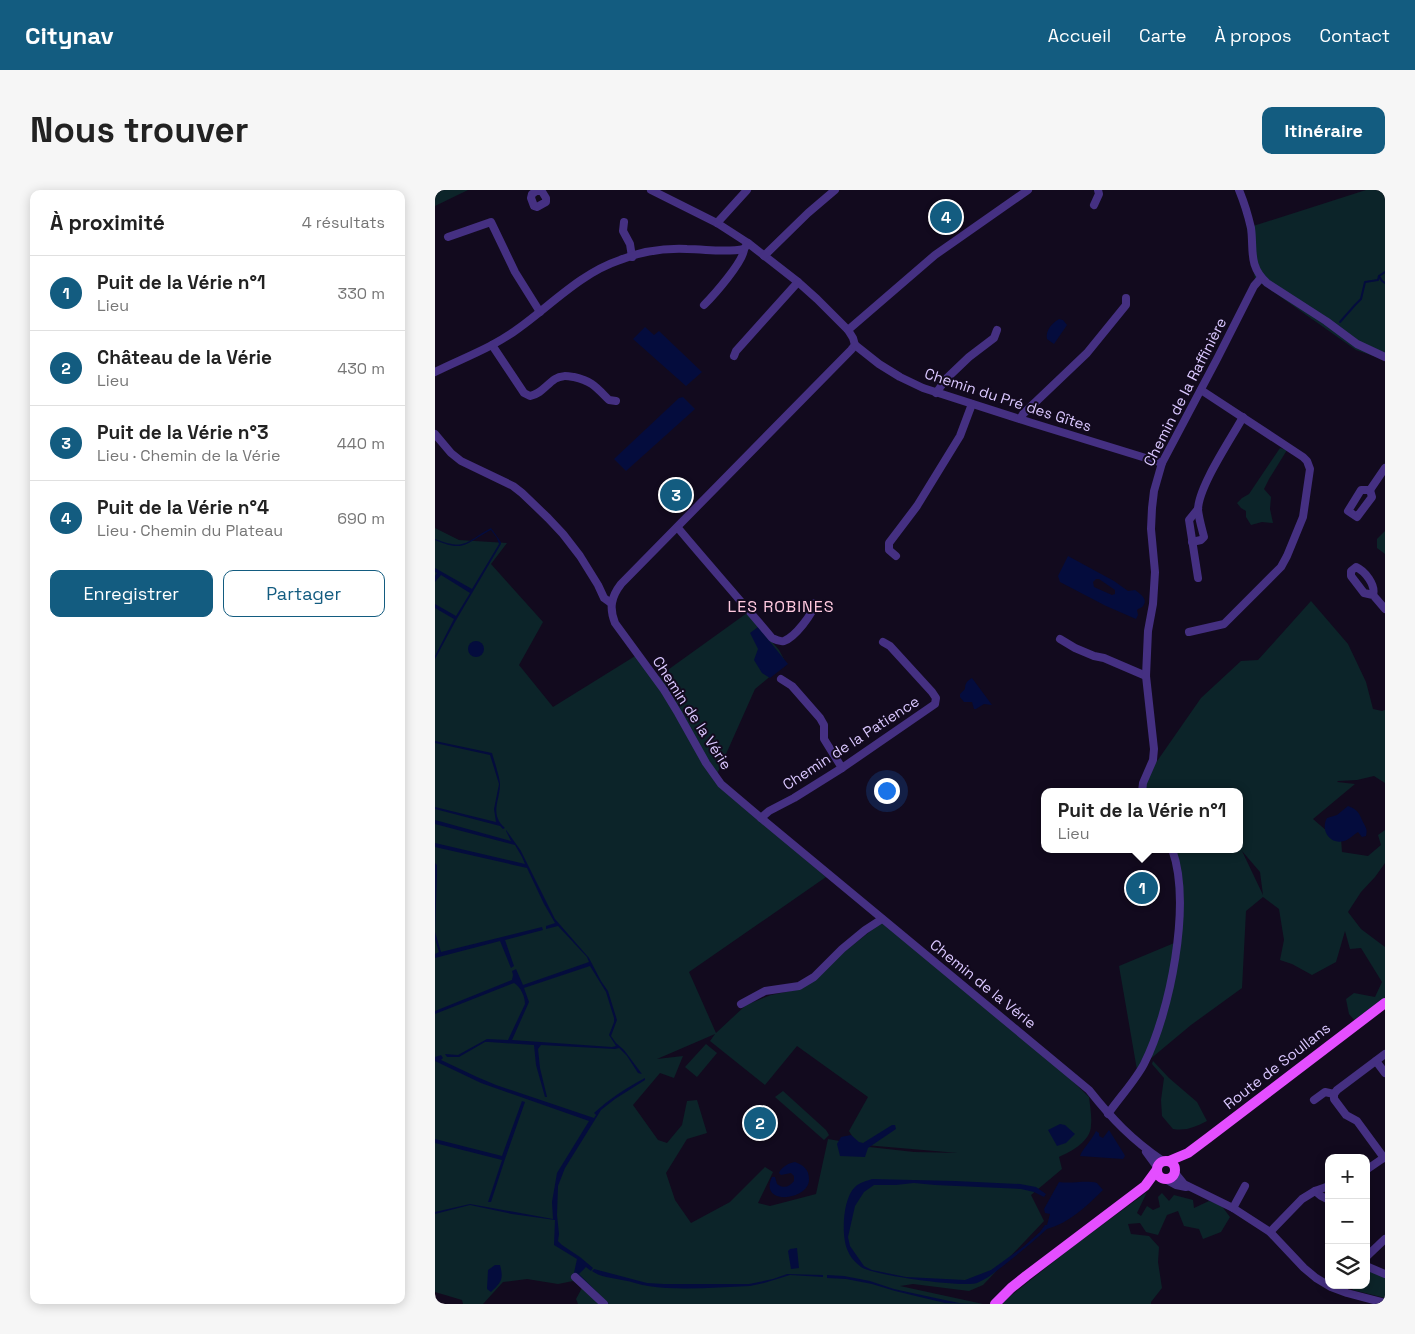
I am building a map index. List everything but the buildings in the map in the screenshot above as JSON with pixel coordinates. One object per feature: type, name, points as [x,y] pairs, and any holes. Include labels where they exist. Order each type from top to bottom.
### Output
[{"type":"main road","name":"Route de Soullans","points":[[1161,1165],[1188,1153],[1385,1002]]},
{"type":"main road","name":"Route de Soullans","points":[[1175,1172],[1188,1153]]},
{"type":"main road","points":[[1145,1186],[1172,1178],[1175,1172],[1173,1165],[1161,1165]]},
{"type":"main road","points":[[1161,1165],[1159,1177],[1165,1180]]},
{"type":"main road","points":[[995,1304],[1026,1276],[1145,1186],[1161,1165]]},
{"type":"street","points":[[435,434],[451,453],[461,461],[513,486],[535,506],[563,534],[590,571],[604,598],[611,603],[621,584],[678,528],[855,345],[848,330],[798,282],[746,246],[717,223],[651,190]]},
{"type":"street","points":[[717,223],[747,190]]},
{"type":"street","points":[[763,256],[835,190]]},
{"type":"street","points":[[848,330],[935,255],[1028,190]]},
{"type":"street","points":[[1094,205],[1099,194],[1098,190]]},
{"type":"street","points":[[1239,190],[1251,229],[1253,261],[1261,278],[1357,344],[1385,357]]},
{"type":"street","points":[[448,237],[491,222],[515,272],[540,312]]},
{"type":"street","points":[[624,222],[623,231],[630,244],[632,256]]},
{"type":"street","points":[[435,372],[491,345],[518,329],[585,278],[619,260],[663,250],[734,251],[746,246]]},
{"type":"street","points":[[704,305],[740,260],[746,246]]},
{"type":"street","name":"Chemin de la Raffinière","points":[[1142,788],[1153,760],[1154,749],[1146,676],[1148,631],[1153,604],[1155,572],[1151,529],[1154,491],[1162,463],[1254,286],[1261,278]]},
{"type":"street","points":[[734,356],[736,351],[798,282]]},
{"type":"street","points":[[1020,419],[1087,354],[1126,305],[1126,298]]},
{"type":"street","points":[[935,393],[958,367],[994,338],[997,330]]},
{"type":"street","points":[[491,345],[524,393],[530,396],[536,395],[556,379],[570,376],[585,380],[597,388],[609,400],[615,400]]},
{"type":"street","name":"Chemin du Pré des Gîtes","points":[[855,345],[879,364],[900,377],[935,393],[1162,463]]},
{"type":"street","points":[[1189,632],[1224,624],[1275,574],[1287,556],[1303,517],[1310,474],[1307,461],[1201,390]]},
{"type":"street","points":[[896,556],[889,550],[889,543],[941,470],[960,436],[972,404]]},
{"type":"street","points":[[1192,542],[1201,540],[1204,537],[1198,510],[1201,494],[1207,480],[1243,418]]},
{"type":"street","points":[[1370,490],[1385,468]]},
{"type":"street","points":[[1198,510],[1189,520],[1198,578]]},
{"type":"street","points":[[678,528],[772,638],[785,641],[808,619],[815,603]]},
{"type":"street","points":[[1373,595],[1385,609]]},
{"type":"street","name":"Chemin de la Vérie","points":[[611,603],[615,623],[673,705],[706,763],[721,784],[1089,1090],[1125,1132],[1161,1165]]},
{"type":"street","points":[[1061,639],[1075,648],[1146,676]]},
{"type":"street","name":"Chemin de la Patience","points":[[761,818],[769,811],[842,768],[933,706],[936,701],[935,695],[890,646],[883,642]]},
{"type":"street","points":[[781,679],[792,686],[820,718],[824,726],[823,739],[842,768]]},
{"type":"street","points":[[1108,1114],[1143,1067],[1162,1019],[1171,981],[1179,913],[1179,875],[1173,853]]},
{"type":"street","points":[[741,1004],[765,992],[799,986],[814,977],[842,949],[882,919]]},
{"type":"street","points":[[1370,1167],[1384,1157],[1382,1147],[1357,1121],[1346,1116],[1334,1099],[1334,1094],[1385,1054]]},
{"type":"street","points":[[1376,1061],[1385,1073]]},
{"type":"street","points":[[1314,1100],[1325,1092],[1334,1094]]},
{"type":"street","points":[[1175,1172],[1184,1184],[1233,1208],[1270,1232],[1304,1268],[1325,1283]]},
{"type":"street","points":[[1165,1180],[1193,1189]]},
{"type":"street","points":[[1233,1208],[1245,1186]]},
{"type":"street","points":[[1270,1232],[1302,1199],[1325,1187]]},
{"type":"street","points":[[1315,1191],[1327,1199]]},
{"type":"street","points":[[1370,1253],[1385,1239]]},
{"type":"street","points":[[1370,1268],[1385,1274]]},
{"type":"street","points":[[575,1276],[604,1304]]},
{"type":"street","points":[[1348,1289],[1385,1303]]},
{"type":"green space","points":[[435,190],[468,190],[435,206]]},
{"type":"green space","points":[[1366,190],[1385,190],[1385,360],[1356,350],[1255,279],[1247,228]]},
{"type":"green space","points":[[1280,448],[1287,450],[1264,489],[1271,497],[1270,509],[1273,523],[1262,522],[1251,525],[1246,517],[1246,511],[1237,503],[1249,494]]},
{"type":"green space","points":[[435,528],[459,540],[507,543],[491,564],[543,622],[519,665],[553,707],[640,653],[658,677],[747,613],[779,650],[786,663],[755,689],[714,781],[826,877],[689,972],[716,1033],[746,1005],[771,995],[796,990],[882,922],[1058,1067],[1089,1097],[1091,1118],[1088,1136],[1080,1145],[1059,1157],[1062,1169],[1031,1195],[1044,1221],[983,1285],[969,1291],[913,1284],[900,1286],[983,1304],[578,1304],[576,1299],[582,1288],[573,1281],[558,1284],[527,1279],[503,1282],[483,1304],[463,1304],[462,1300],[435,1292]],"holes":[[[715,1034],[710,1041],[765,1085],[797,1046],[868,1097],[849,1131],[857,1144],[828,1139],[816,1194],[770,1206],[758,1203],[773,1172],[765,1167],[730,1202],[691,1223],[675,1200],[666,1173],[687,1139],[707,1133],[697,1100],[687,1101],[682,1125],[667,1143],[658,1140],[633,1105],[660,1073],[674,1078],[683,1056],[657,1059]],[[865,1145],[958,1153],[914,1152],[869,1147]]]},
{"type":"green space","points":[[1385,531],[1385,554],[1377,548],[1377,539]]},
{"type":"green space","points":[[1311,601],[1348,644],[1366,682],[1373,709],[1385,710],[1385,783],[1374,776],[1357,780],[1338,781],[1355,784],[1313,819],[1328,832],[1341,839],[1342,852],[1368,856],[1381,845],[1378,835],[1385,830],[1385,863],[1361,892],[1348,912],[1361,929],[1385,947],[1385,998],[1356,1022],[1349,1014],[1346,999],[1354,993],[1375,997],[1382,982],[1361,948],[1350,949],[1345,931],[1336,962],[1312,975],[1280,960],[1284,940],[1279,909],[1263,897],[1246,911],[1242,988],[1191,1025],[1137,1070],[1119,966],[1179,941],[1173,853],[1243,853],[1263,895],[1260,872],[1243,852],[1243,788],[1145,788],[1153,767],[1201,698],[1241,661],[1258,660]]},
{"type":"green space","points":[[706,1044],[717,1053],[697,1077],[685,1067]]},
{"type":"green space","points":[[1153,1061],[1169,1078],[1197,1102],[1207,1121],[1191,1128],[1173,1129],[1162,1116],[1161,1100],[1164,1078],[1152,1064]]},
{"type":"green space","points":[[783,1091],[826,1130],[829,1135],[824,1140],[775,1097]]},
{"type":"green space","points":[[1147,1192],[1137,1213],[1141,1216],[1147,1206],[1153,1210],[1160,1207],[1158,1197],[1162,1193],[1169,1201],[1174,1195],[1193,1200],[1194,1208],[1209,1201],[1221,1205],[1230,1217],[1221,1232],[1203,1239],[1199,1229],[1184,1226],[1178,1211],[1167,1215],[1158,1235],[1146,1232],[1140,1223],[1128,1224],[1131,1234],[1149,1236],[1159,1247],[1158,1262],[1162,1288],[1151,1304],[1002,1304],[1075,1245]]},
{"type":"green space","points":[[1370,1272],[1385,1277],[1385,1298],[1353,1290],[1370,1289]]},
{"type":"shaded area","points":[[1059,319],[1063,320],[1067,325],[1054,344],[1047,339],[1047,333]]},
{"type":"shaded area","points":[[645,327],[654,335],[659,331],[702,372],[686,386],[633,339]]},
{"type":"shaded area","points":[[683,397],[695,409],[626,471],[614,459],[679,398]]},
{"type":"shaded area","points":[[491,528],[501,544],[435,659],[454,619],[435,608],[435,604],[456,616],[470,593],[441,575],[435,582],[437,573],[435,568],[472,589],[499,544],[491,530],[465,545],[459,546],[445,544],[435,539],[445,543],[465,543]]},
{"type":"shaded area","points":[[1068,556],[1114,581],[1128,591],[1135,590],[1143,596],[1145,603],[1143,607],[1137,610],[1138,615],[1136,619],[1060,582],[1058,576]],"holes":[[[1099,579],[1115,590],[1115,594],[1112,595],[1094,587],[1093,582]]]},
{"type":"shaded area","points":[[758,627],[788,664],[770,678],[762,673],[754,660],[758,649],[750,633]]},
{"type":"shaded area","points":[[476,641],[484,649],[476,657],[468,649]]},
{"type":"shaded area","points":[[972,678],[992,705],[984,704],[974,709],[972,702],[964,702],[960,697],[960,694],[965,689],[965,685]]},
{"type":"shaded area","points":[[435,741],[492,753],[500,784],[496,812],[497,818],[505,828],[435,809],[435,807],[496,822],[494,809],[499,784],[490,755],[435,743]]},
{"type":"shaded area","points":[[1348,806],[1354,808],[1359,813],[1367,831],[1366,836],[1362,837],[1358,832],[1349,839],[1339,842],[1334,841],[1326,832],[1325,823],[1327,818],[1337,815]]},
{"type":"shaded area","points":[[435,820],[511,841],[506,830],[521,851],[555,919],[589,958],[608,991],[617,1020],[611,1036],[642,1074],[638,1073],[627,1056],[619,1048],[541,1045],[538,1049],[540,1068],[547,1097],[545,1097],[536,1065],[534,1045],[485,1042],[459,1057],[447,1057],[445,1054],[458,1055],[487,1039],[508,1040],[525,1004],[524,998],[521,990],[514,983],[435,1014],[435,1011],[512,980],[512,971],[516,969],[523,985],[589,962],[587,957],[558,926],[546,929],[546,926],[555,923],[527,868],[435,847],[435,843],[525,864],[515,845],[435,824]],"holes":[[[590,966],[606,992],[614,1018],[609,1035],[616,1046],[512,1040],[529,1002],[524,988]]]},
{"type":"shaded area","points":[[435,863],[437,865],[437,874],[435,932]]},
{"type":"shaded area","points":[[542,927],[543,930],[505,940],[514,966],[511,968],[500,941],[435,958],[435,954],[439,952],[435,932],[441,952]]},
{"type":"shaded area","points":[[441,1055],[443,1058],[441,1060],[496,1085],[594,1118],[596,1115],[594,1113],[606,1103],[645,1078],[645,1080],[601,1110],[565,1168],[558,1186],[558,1241],[593,1268],[591,1271],[586,1267],[579,1274],[609,1304],[574,1273],[577,1259],[554,1245],[555,1220],[512,1214],[470,1205],[435,1214],[435,1212],[470,1204],[553,1219],[552,1202],[557,1173],[589,1121],[481,1083],[435,1061],[435,1057]]},
{"type":"shaded area","points":[[522,1101],[525,1102],[491,1202],[488,1202],[502,1160],[435,1143],[435,1139],[502,1156]]},
{"type":"shaded area","points":[[1060,1124],[1065,1125],[1075,1134],[1066,1143],[1057,1146],[1048,1130]]},
{"type":"shaded area","points":[[895,1125],[896,1129],[868,1148],[865,1157],[840,1156],[837,1144],[841,1137],[851,1135],[863,1143]]},
{"type":"shaded area","points":[[1109,1130],[1125,1156],[1123,1159],[1080,1156],[1096,1131],[1103,1138]]},
{"type":"shaded area","points":[[795,1162],[807,1170],[809,1179],[807,1186],[802,1192],[794,1196],[778,1196],[772,1193],[770,1186],[772,1177],[775,1177],[777,1184],[784,1187],[794,1181],[794,1176],[791,1173],[781,1175],[779,1173],[785,1166]]},
{"type":"shaded area","points":[[872,1179],[1020,1184],[1036,1187],[1046,1194],[1044,1197],[1021,1189],[914,1183],[874,1185],[864,1192],[855,1206],[848,1237],[850,1246],[864,1266],[872,1270],[906,1277],[965,1280],[991,1270],[1023,1247],[1047,1225],[1050,1214],[1045,1213],[1044,1209],[1059,1182],[1097,1183],[1103,1190],[1091,1202],[1063,1223],[1047,1229],[988,1277],[977,1283],[955,1284],[882,1274],[861,1267],[853,1259],[848,1252],[844,1235],[846,1207],[851,1192],[855,1187]]},
{"type":"shaded area","points":[[797,1248],[799,1268],[791,1269],[788,1251]]},
{"type":"shaded area","points":[[495,1265],[500,1265],[502,1277],[491,1292],[487,1289],[488,1270]]},
{"type":"shaded area","points":[[594,1269],[647,1283],[664,1284],[749,1284],[787,1274],[823,1275],[823,1277],[790,1275],[750,1286],[673,1288],[645,1285],[606,1277],[592,1271]]},
{"type":"shaded area","points":[[827,1275],[870,1281],[894,1289],[959,1303],[973,1304],[945,1303],[872,1284],[846,1279],[827,1278]]},
{"type":"waterway","points":[[1385,272],[1379,276],[1385,283]]},
{"type":"waterway","points":[[1340,322],[1361,299],[1365,282],[1378,280],[1379,276]]},
{"type":"place","name":"Puit de la Vérie n°4","points":[[946,217]]},
{"type":"place","name":"Puit de la Vérie n°3","points":[[676,495]]},
{"type":"place","name":"Puit de la Vérie n°1","points":[[1142,888]]},
{"type":"place","name":"Château de la Vérie","points":[[760,1123]]},
{"type":"district","name":"LES ROBINES","points":[[781,606]]}]
